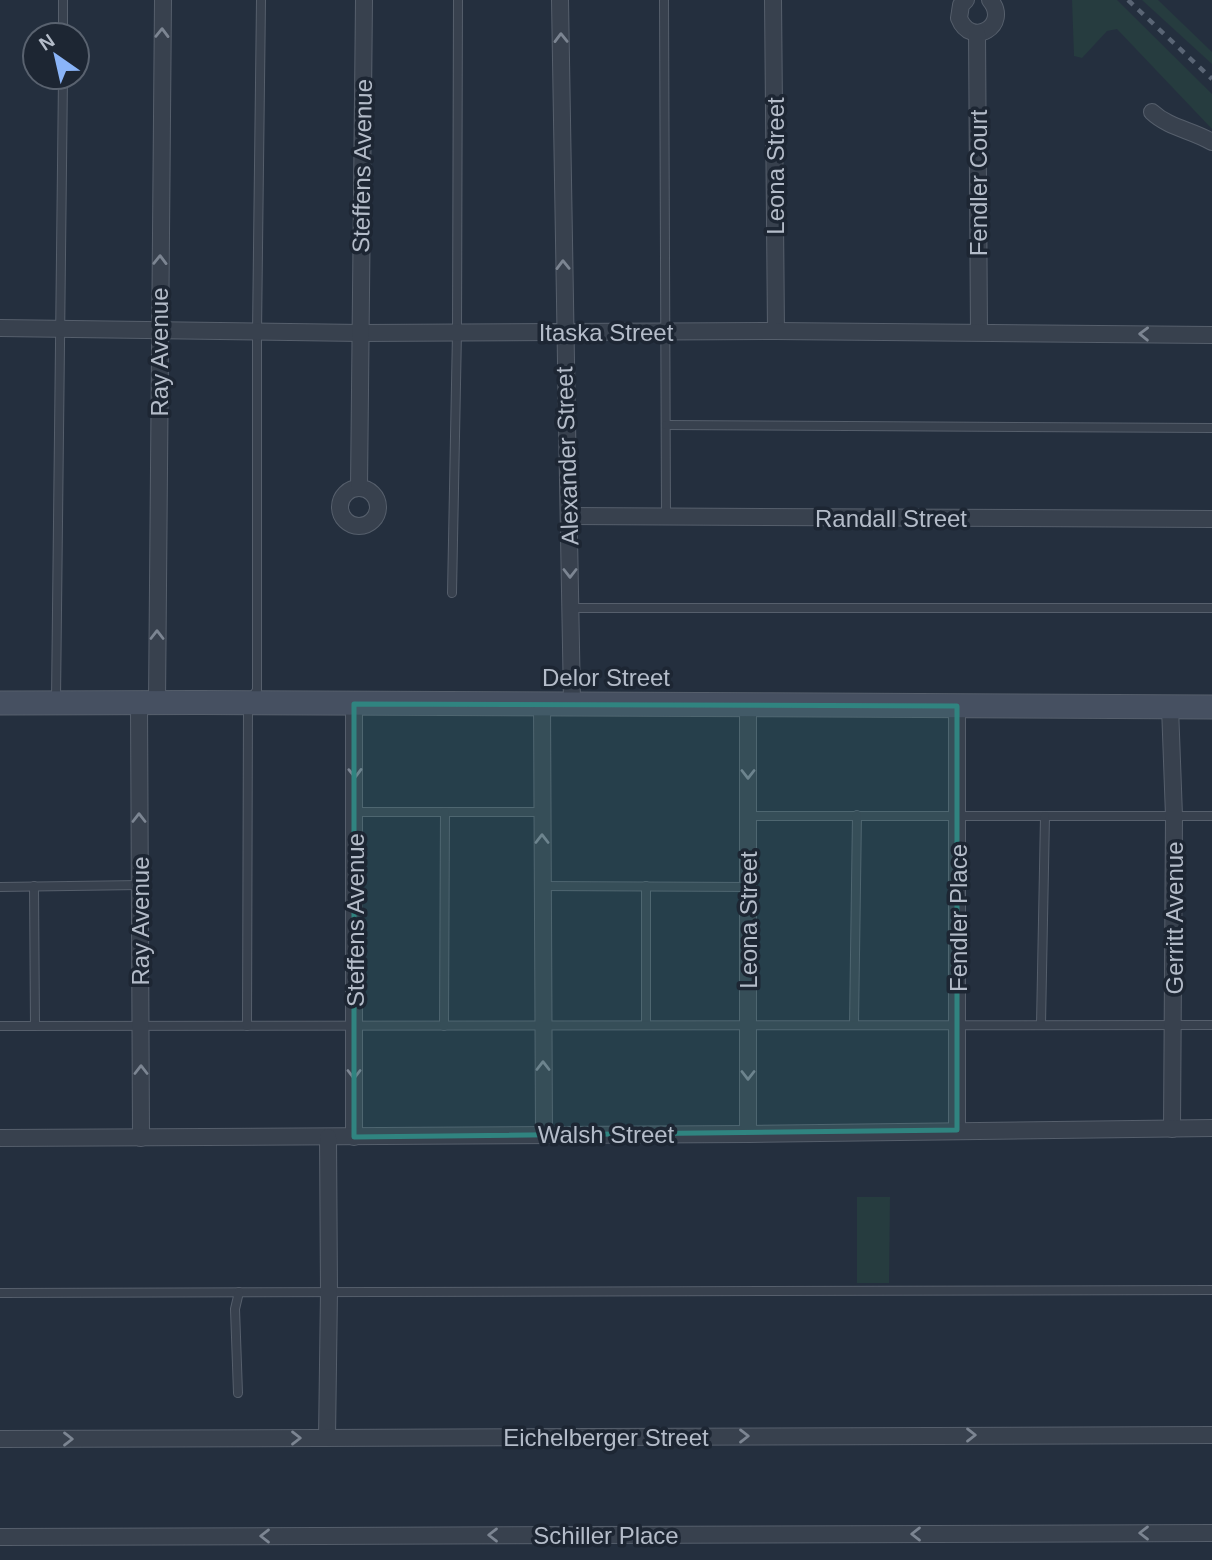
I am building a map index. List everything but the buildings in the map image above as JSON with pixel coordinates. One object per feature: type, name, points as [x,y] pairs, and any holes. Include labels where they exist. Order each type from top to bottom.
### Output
[{"type":"street","name":"Ray Avenue","points":[[141,1138],[140,885],[159,330],[163,0]]},
{"type":"street","name":"Steffens Avenue","points":[[359,488],[364,0]]},
{"type":"street","name":"Alexander Street","points":[[560,0],[572,702]]},
{"type":"street","name":"Leona Street","points":[[774,0],[776,331]]},
{"type":"street","points":[[965,0],[961,5],[959,18],[965,28],[977,33],[989,29],[996,18],[995,6],[990,0]]},
{"type":"street","name":"Fendler Court","points":[[977,33],[979,332]]},
{"type":"street","points":[[1152,112],[1162,122],[1212,142]]},
{"type":"street","name":"Itaska Street","points":[[0,328],[361,333],[776,331],[1212,335]]},
{"type":"street","name":"Randall Street","points":[[570,516],[1212,519]]},
{"type":"street","name":"Delor Street","points":[[0,704],[572,702],[1212,707]]},
{"type":"street","points":[[542,703],[544,1134]]},
{"type":"street","name":"Steffens Avenue","points":[[354,704],[355,1136]]},
{"type":"street","name":"Leona Street","points":[[748,705],[748,1135]]},
{"type":"street","name":"Fendler Place","points":[[957,706],[957,1130]]},
{"type":"street","name":"Gerritt Avenue","points":[[1170,707],[1174,816],[1172,1129]]},
{"type":"street","name":"Walsh Street","points":[[0,1138],[748,1135],[1212,1128]]},
{"type":"street","points":[[327,1438],[328,1137]]},
{"type":"street","name":"Eichelberger Street","points":[[0,1439],[1212,1435]]},
{"type":"street","name":"Schiller Place","points":[[0,1536],[1212,1532]]},
{"type":"lane","points":[[63,0],[63,21]]},
{"type":"lane","points":[[247,1026],[248,704],[257,690],[261,0]]},
{"type":"lane","points":[[452,593],[457,332],[458,0]]},
{"type":"lane","points":[[664,0],[666,516]]},
{"type":"lane","points":[[56,703],[63,91]]},
{"type":"lane","points":[[666,425],[1212,428]]},
{"type":"lane","points":[[570,608],[1212,608]]},
{"type":"lane","points":[[355,812],[542,812]]},
{"type":"lane","points":[[444,1026],[445,812]]},
{"type":"lane","points":[[854,1025],[857,815]]},
{"type":"lane","points":[[748,816],[1212,816]]},
{"type":"lane","points":[[1041,1025],[1045,816]]},
{"type":"lane","points":[[0,887],[140,885]]},
{"type":"lane","points":[[34,886],[35,1026]]},
{"type":"lane","points":[[542,886],[748,887]]},
{"type":"lane","points":[[646,886],[646,1025]]},
{"type":"lane","points":[[0,1026],[1212,1025]]},
{"type":"lane","points":[[0,1293],[1212,1290]]},
{"type":"lane","points":[[238,1393],[235,1309],[239,1292]]},
{"type":"highlighted area","points":[[354,704],[957,706],[957,1130],[354,1137]]},
{"type":"green space","points":[[1072,0],[1117,0],[1212,94],[1212,129],[1117,29],[1107,31],[1082,58],[1074,56]]},
{"type":"green space","points":[[1142,0],[1158,0],[1212,52],[1212,64]]},
{"type":"green space","points":[[857,1197],[890,1197],[889,1283],[857,1283]]},
{"type":"railway","points":[[1128,0],[1212,79]]}]
